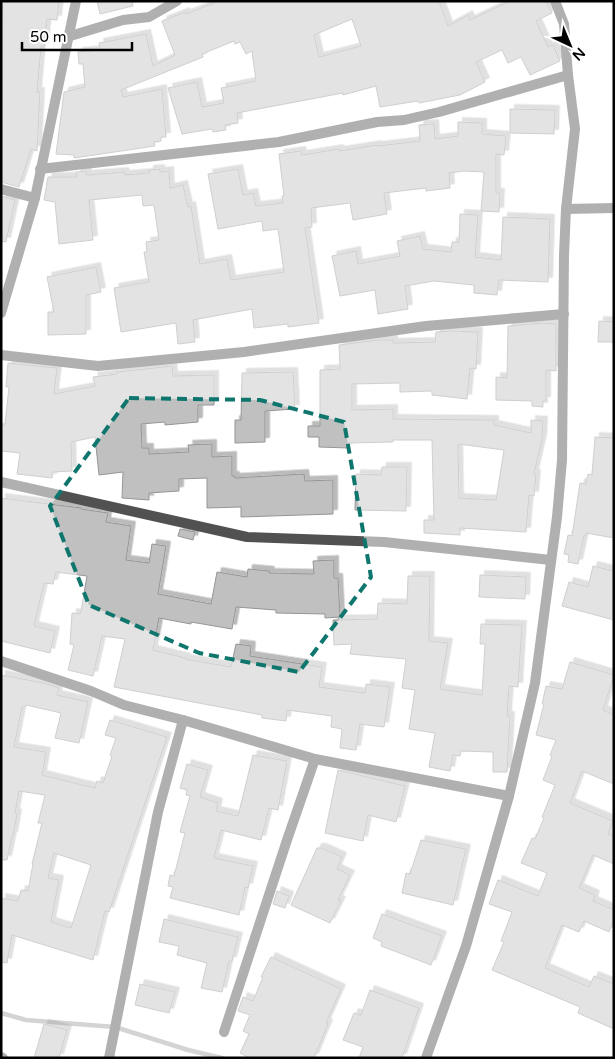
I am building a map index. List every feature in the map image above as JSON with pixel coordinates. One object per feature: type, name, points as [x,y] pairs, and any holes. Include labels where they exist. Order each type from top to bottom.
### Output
[{"type":"street","points":[[1,313],[35,198],[76,1]]},
{"type":"street","points":[[68,38],[123,20],[149,17],[177,1]]},
{"type":"street","points":[[426,1058],[466,946],[509,796],[535,683],[551,560],[562,460],[564,255],[566,210],[575,129],[564,24],[555,1]]},
{"type":"street","points":[[40,170],[279,142],[377,122],[404,120],[439,112],[568,75]]},
{"type":"street","points":[[1,189],[35,198]]},
{"type":"street","points":[[566,210],[614,208]]},
{"type":"street","points":[[1,355],[98,366],[244,352],[426,326],[564,314]]},
{"type":"street","points":[[1,482],[247,537],[384,542],[551,560]]},
{"type":"street","points":[[1,661],[91,691],[124,705],[183,720],[316,759],[509,796]]},
{"type":"street","points":[[108,1058],[158,812],[183,720]]},
{"type":"street","points":[[224,1032],[287,840],[316,759]]},
{"type":"highlighted area","points":[[129,398],[260,400],[344,422],[371,577],[299,672],[199,653],[89,605],[50,506]]},
{"type":"building","points":[[2,1],[59,1],[57,20],[47,19],[44,47],[41,47],[37,92],[40,92],[37,151],[31,149],[19,187],[1,182]]},
{"type":"building","points":[[97,1],[132,1],[133,6],[100,14]]},
{"type":"building","points":[[219,1],[439,1],[448,26],[468,15],[470,20],[510,1],[546,1],[552,13],[536,21],[548,47],[553,45],[560,61],[530,75],[521,57],[508,63],[502,50],[476,62],[485,82],[460,95],[419,103],[418,101],[380,107],[376,86],[343,95],[343,93],[237,113],[238,123],[225,125],[226,130],[213,132],[212,129],[182,134],[168,88],[197,82],[202,107],[224,103],[221,88],[256,81],[252,51],[246,54],[240,42],[235,44],[234,41],[202,54],[203,57],[121,90],[123,97],[162,89],[166,137],[161,137],[161,141],[154,142],[155,146],[74,158],[74,155],[56,154],[64,92],[85,87],[83,64],[79,64],[78,52],[100,50],[99,43],[146,34],[153,66],[175,55],[162,21],[185,12],[186,14]],"holes":[[[352,19],[361,46],[319,57],[314,35]]]},
{"type":"building","points":[[510,109],[555,110],[554,134],[510,133]]},
{"type":"building","points":[[458,122],[482,123],[482,134],[506,136],[504,155],[496,154],[496,193],[500,193],[499,212],[481,211],[484,172],[464,171],[449,173],[450,188],[426,191],[426,188],[384,193],[387,214],[353,220],[350,203],[311,208],[312,227],[305,228],[319,323],[288,327],[288,324],[254,328],[252,309],[193,320],[195,342],[178,344],[176,323],[121,332],[114,288],[149,282],[144,252],[147,252],[146,242],[159,240],[154,205],[143,206],[142,195],[89,200],[93,240],[59,244],[55,202],[44,200],[48,177],[77,177],[76,172],[86,171],[87,175],[124,172],[125,175],[149,173],[149,170],[160,169],[160,172],[169,171],[170,188],[183,185],[188,207],[191,206],[200,264],[227,259],[231,280],[284,272],[278,229],[263,231],[262,221],[218,229],[208,174],[238,169],[243,195],[253,193],[256,206],[283,203],[282,196],[284,196],[279,154],[301,151],[302,155],[339,149],[339,151],[420,141],[419,125],[434,124],[435,139],[458,136]]},
{"type":"building","points":[[1,196],[15,200],[6,242],[1,241]]},
{"type":"building","points":[[460,214],[478,215],[475,257],[501,260],[503,217],[550,219],[548,282],[499,280],[497,295],[474,293],[474,285],[434,281],[405,286],[408,309],[378,314],[375,290],[340,296],[332,256],[356,251],[358,264],[400,256],[397,241],[420,236],[423,249],[451,252],[452,242],[459,242]]},
{"type":"building","points":[[96,267],[101,292],[86,295],[86,334],[48,335],[48,312],[54,312],[47,277]]},
{"type":"building","points":[[599,321],[614,322],[614,342],[598,342]]},
{"type":"building","points":[[543,323],[556,324],[556,371],[546,370],[546,401],[543,401],[543,407],[532,406],[532,401],[496,400],[496,377],[507,378],[508,326]]},
{"type":"building","points":[[436,332],[478,332],[476,369],[470,368],[467,399],[432,395],[432,391],[400,392],[400,383],[352,384],[352,410],[393,409],[393,419],[494,420],[494,425],[531,433],[531,420],[543,421],[542,439],[534,474],[536,474],[534,496],[529,495],[526,532],[460,528],[460,535],[424,533],[424,520],[434,520],[432,440],[348,443],[348,448],[319,447],[319,437],[308,437],[308,426],[320,426],[320,370],[340,369],[339,345],[378,340],[393,340],[393,343],[435,342]],"holes":[[[458,444],[504,450],[496,500],[459,498]]]},
{"type":"building","points":[[8,363],[57,368],[54,394],[95,386],[93,377],[117,374],[117,372],[172,366],[173,376],[214,375],[214,405],[198,405],[198,422],[165,425],[165,422],[141,424],[142,448],[149,448],[149,454],[189,452],[188,445],[212,444],[212,457],[232,456],[232,476],[235,476],[235,478],[304,474],[305,481],[333,480],[333,514],[241,517],[241,507],[207,508],[207,478],[179,479],[179,491],[149,493],[149,500],[122,498],[123,472],[99,475],[95,437],[71,442],[72,471],[53,472],[52,478],[17,474],[20,453],[1,451],[1,424],[5,424],[9,387],[6,387]]},
{"type":"building","points":[[293,372],[295,409],[265,411],[265,442],[235,443],[235,420],[241,420],[242,373]]},
{"type":"building","points":[[595,437],[614,438],[614,538],[586,533],[578,564],[568,562],[569,555],[564,554],[568,535],[572,536],[580,483],[586,484],[588,474],[592,475]]},
{"type":"building","points":[[382,467],[407,467],[406,511],[355,510],[356,474],[381,475]]},
{"type":"building","points":[[1,498],[108,513],[106,522],[131,526],[126,560],[149,563],[152,544],[166,546],[158,594],[211,604],[217,572],[247,577],[248,569],[270,571],[269,573],[314,574],[313,561],[334,560],[334,578],[338,578],[340,617],[325,618],[325,614],[276,613],[276,610],[236,607],[232,629],[159,618],[153,650],[185,659],[231,667],[236,644],[251,646],[250,656],[322,667],[319,687],[365,693],[366,684],[390,687],[384,727],[360,724],[356,750],[340,748],[342,729],[331,727],[332,716],[287,710],[286,721],[262,718],[262,715],[114,687],[125,639],[102,636],[93,676],[68,670],[74,645],[70,644],[72,613],[80,614],[87,576],[56,572],[53,584],[44,583],[34,626],[55,631],[50,653],[1,641]]},
{"type":"building","points":[[180,529],[195,532],[193,540],[178,536]]},
{"type":"building","points":[[593,566],[614,571],[614,620],[562,606],[569,582],[588,587]]},
{"type":"building","points":[[480,575],[526,577],[525,599],[479,597]]},
{"type":"building","points":[[408,576],[430,576],[429,641],[448,643],[440,689],[482,695],[485,644],[480,644],[481,624],[522,625],[518,687],[509,686],[507,716],[510,716],[507,772],[493,772],[493,752],[461,751],[460,756],[453,755],[450,771],[429,767],[435,733],[409,729],[415,690],[402,688],[406,659],[350,654],[352,644],[334,645],[333,620],[377,619],[378,603],[407,604]]},
{"type":"building","points":[[570,662],[614,675],[603,710],[614,715],[614,784],[582,771],[570,803],[613,821],[608,834],[614,836],[614,864],[593,855],[579,888],[595,895],[593,901],[614,910],[614,920],[609,932],[584,921],[579,932],[562,925],[545,968],[589,987],[594,976],[614,984],[614,1029],[578,1013],[580,1007],[492,970],[504,942],[501,941],[512,912],[489,904],[498,880],[538,896],[547,873],[521,863],[532,838],[535,839],[555,785],[543,780],[556,740],[536,735],[544,704],[542,704],[546,686],[562,689]]},
{"type":"building","points":[[1,675],[44,683],[59,688],[57,695],[88,702],[79,743],[55,738],[61,713],[26,705],[22,707],[14,747],[46,752],[42,775],[95,788],[97,781],[103,783],[116,738],[105,735],[110,720],[167,737],[109,912],[105,911],[93,960],[12,935],[7,963],[1,962],[1,898],[18,901],[21,890],[28,891],[32,864],[42,823],[38,823],[45,795],[19,791],[15,813],[17,814],[7,860],[1,860]],"holes":[[[54,853],[91,865],[71,928],[51,922],[59,880],[48,878]]]},
{"type":"building","points":[[253,755],[287,761],[278,810],[269,808],[261,840],[221,830],[214,858],[253,866],[248,888],[245,887],[239,915],[170,898],[173,887],[168,886],[170,875],[174,876],[185,833],[180,832],[190,796],[186,795],[187,790],[180,788],[187,764],[208,770],[200,797],[218,803],[216,811],[238,816]]},
{"type":"building","points":[[338,770],[405,786],[396,822],[368,815],[363,841],[325,833]]},
{"type":"building","points":[[421,840],[466,849],[453,905],[402,893],[406,873],[410,874]]},
{"type":"building","points":[[317,848],[322,848],[342,857],[337,869],[350,875],[338,900],[341,901],[330,923],[291,905]]},
{"type":"building","points":[[277,891],[289,896],[285,908],[273,904]]},
{"type":"building","points":[[382,914],[442,936],[431,965],[381,946],[382,942],[373,938]]},
{"type":"building","points":[[164,919],[238,937],[232,961],[229,961],[222,992],[201,988],[207,963],[177,955],[179,946],[159,942]]},
{"type":"building","points":[[271,957],[341,989],[326,1023],[328,1024],[314,1058],[249,1058],[240,1053],[249,1034],[243,1031],[250,1015],[238,1011],[243,997],[253,1001],[263,977],[261,977]]},
{"type":"building","points":[[140,984],[175,992],[169,1013],[135,1005]]},
{"type":"building","points":[[370,990],[419,1008],[402,1058],[359,1058],[363,1047],[343,1040],[354,1013],[361,1015]]},
{"type":"building","points":[[44,1024],[67,1030],[59,1058],[34,1058]]},
{"type":"waterway","points":[[1,1013],[26,1020],[115,1027],[188,1050],[222,1058]]}]
